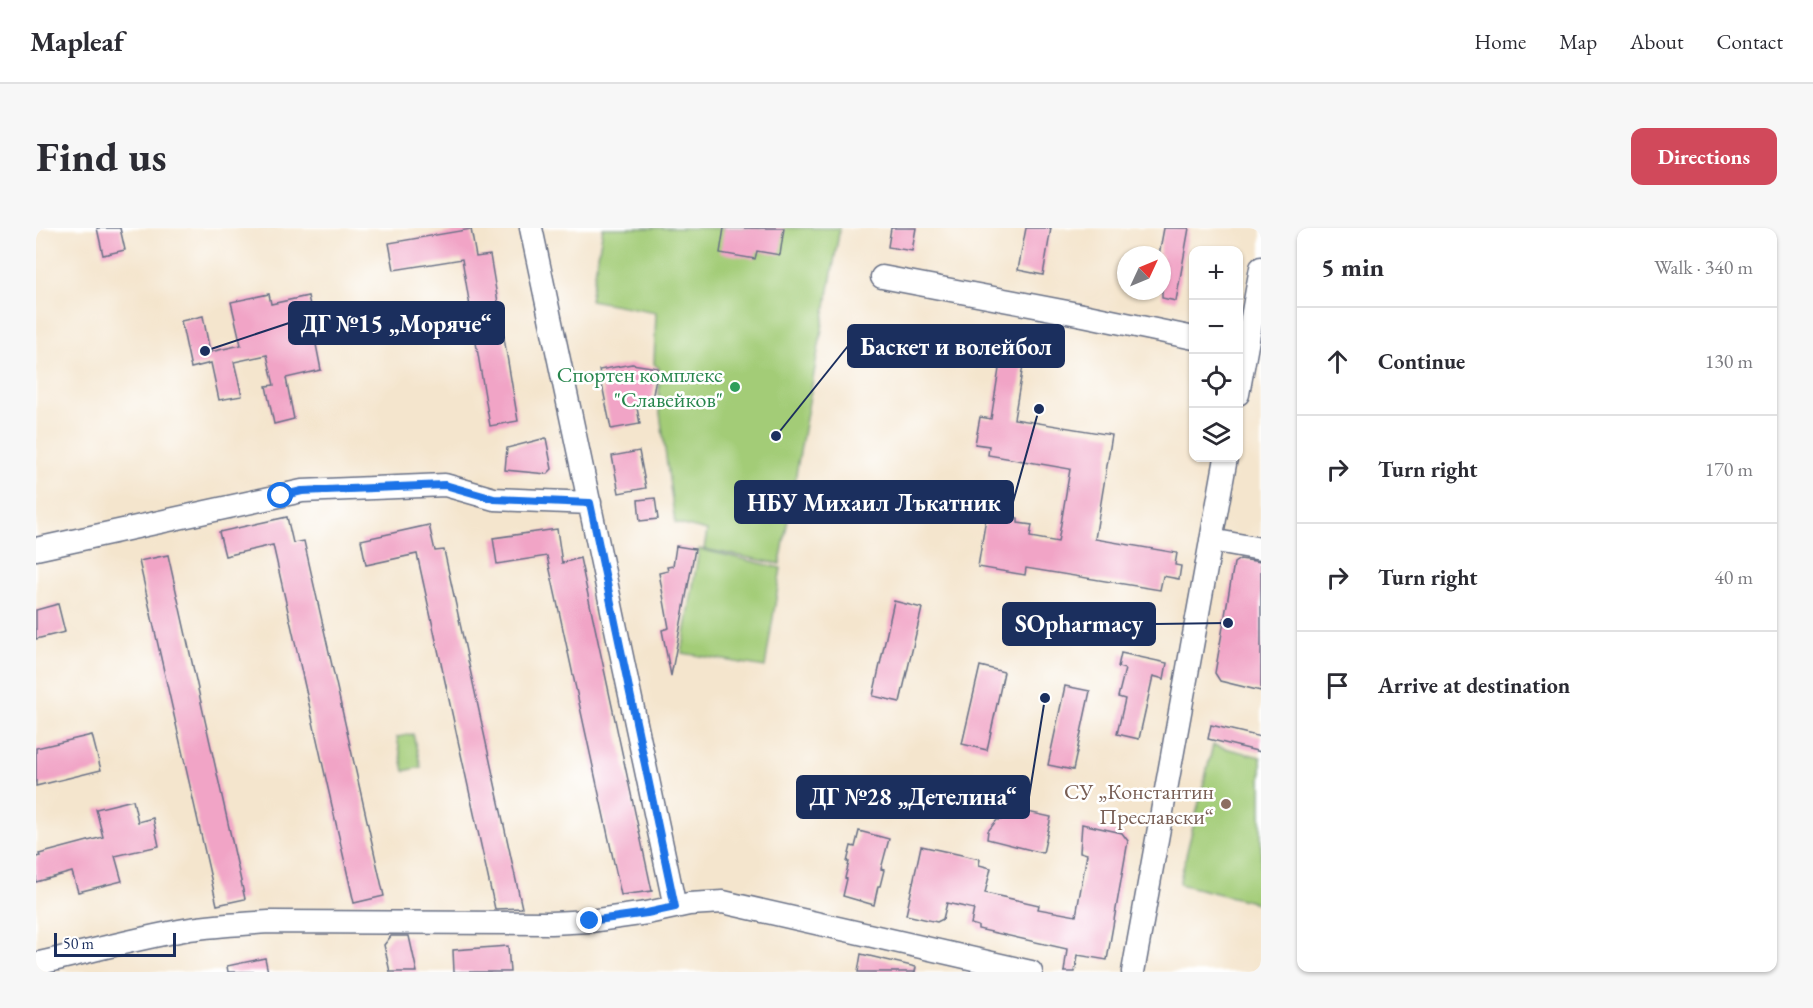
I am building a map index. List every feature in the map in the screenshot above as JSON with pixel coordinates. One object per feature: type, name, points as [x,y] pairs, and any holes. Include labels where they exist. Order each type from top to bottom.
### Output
[{"type":"street","points":[[531,228],[675,907]]},
{"type":"street","points":[[1243,348],[1261,268]]},
{"type":"street","points":[[882,277],[1072,312],[1189,337]]},
{"type":"street","points":[[1133,972],[1226,462]]},
{"type":"street","points":[[36,549],[302,491],[445,485],[494,499],[590,503]]},
{"type":"street","points":[[1211,540],[1261,549]]},
{"type":"street","points":[[36,964],[139,939],[192,929],[233,925],[269,922],[551,923],[601,920],[688,904],[723,902],[1031,972]]},
{"type":"green space","name":"Спортен комплекс \"Славейков\"","points":[[603,228],[840,228],[780,564],[704,549],[707,531],[675,523],[659,406],[659,368],[654,364],[656,312],[590,300]]},
{"type":"green space","points":[[699,549],[781,568],[765,667],[682,653]]},
{"type":"green space","points":[[413,734],[421,767],[404,771],[397,737]]},
{"type":"green space","name":"СУ „Константин Преславски“","points":[[1213,745],[1261,757],[1261,904],[1179,884]]},
{"type":"building","points":[[97,228],[120,228],[125,250],[103,255]]},
{"type":"building","points":[[724,228],[784,228],[780,255],[757,251],[755,259],[720,253]]},
{"type":"building","points":[[891,228],[916,228],[912,251],[888,247]]},
{"type":"building","points":[[1026,228],[1051,228],[1043,275],[1018,270]]},
{"type":"building","points":[[1164,228],[1189,228],[1176,301],[1171,300],[1171,246],[1161,246]]},
{"type":"building","points":[[471,229],[476,257],[490,255],[518,421],[490,426],[462,259],[394,270],[389,243]]},
{"type":"building","points":[[269,294],[271,304],[308,296],[321,370],[286,378],[294,419],[274,424],[266,386],[274,385],[267,355],[234,362],[242,396],[219,400],[211,363],[191,368],[181,321],[203,316],[210,352],[241,345],[231,302]]},
{"type":"building","points":[[1003,344],[1026,348],[1014,419],[1112,435],[1095,539],[1177,553],[1175,565],[1181,566],[1179,579],[1163,576],[1160,590],[1026,568],[1025,575],[978,567],[987,512],[1018,518],[1018,523],[1032,525],[1030,537],[1058,542],[1070,469],[988,455],[989,446],[975,444],[980,417],[991,419]]},
{"type":"building","points":[[632,364],[658,368],[651,405],[637,408],[640,424],[611,429],[599,370]]},
{"type":"building","points":[[546,438],[552,469],[547,474],[505,470],[507,448]]},
{"type":"building","points":[[639,451],[646,488],[619,493],[612,456]]},
{"type":"building","points":[[655,498],[658,519],[640,521],[638,500]]},
{"type":"building","points":[[287,517],[293,543],[304,541],[384,896],[354,903],[273,545],[225,556],[219,532]]},
{"type":"building","points":[[429,525],[435,551],[444,550],[522,908],[495,909],[417,554],[366,565],[361,540]]},
{"type":"building","points":[[557,529],[562,563],[580,558],[652,891],[621,895],[547,556],[497,564],[493,538]]},
{"type":"building","points":[[676,546],[695,549],[671,676],[662,630],[669,628],[659,573],[668,571],[667,567],[673,566]]},
{"type":"building","points":[[168,555],[245,899],[217,905],[139,561]]},
{"type":"building","points":[[1240,559],[1261,562],[1261,691],[1220,681],[1215,673],[1234,563]]},
{"type":"building","points":[[894,601],[922,608],[900,702],[873,696]]},
{"type":"building","points":[[58,604],[65,632],[36,639],[36,610]]},
{"type":"building","points":[[1121,653],[1167,663],[1164,679],[1153,676],[1139,739],[1117,734],[1125,699],[1118,697],[1125,669],[1118,667]]},
{"type":"building","points":[[980,666],[1004,672],[987,750],[962,744]]},
{"type":"building","points":[[1065,686],[1090,691],[1073,770],[1048,765]]},
{"type":"building","points":[[1211,725],[1261,737],[1261,752],[1208,739]]},
{"type":"building","points":[[92,735],[101,770],[36,786],[36,748]]},
{"type":"building","points":[[133,800],[138,822],[153,818],[159,846],[115,856],[122,881],[78,892],[72,872],[36,882],[36,857],[40,856],[39,854],[103,837],[96,809]]},
{"type":"building","points":[[1004,807],[1051,817],[1043,853],[987,839],[988,831],[997,820],[1001,820]]},
{"type":"building","points":[[1082,824],[1122,833],[1128,841],[1107,960],[1078,955],[1075,972],[1064,972],[1067,949],[978,929],[978,926],[971,924],[974,909],[947,903],[943,919],[937,922],[906,915],[921,846],[980,859],[979,865],[991,868],[985,893],[1039,905],[1038,909],[1076,916],[1087,854],[1080,852]]},
{"type":"building","points":[[859,831],[889,839],[881,869],[884,870],[874,905],[843,896],[849,862],[847,862],[851,846],[855,847]]},
{"type":"building","points":[[391,936],[409,936],[417,972],[390,972],[384,945]]},
{"type":"building","points":[[508,946],[510,972],[454,972],[453,950]]},
{"type":"building","points":[[861,954],[916,967],[915,972],[858,972]]},
{"type":"building","points":[[265,958],[268,972],[228,972],[227,966]]},
{"type":"place","name":"ДГ №15 „Моряче“","points":[[205,351]]},
{"type":"place","name":"Спортен комплекс \"Славейков\"","points":[[735,387]]},
{"type":"place","name":"НБУ Михаил Лъкатник","points":[[1039,409]]},
{"type":"place","name":"Баскет и волейбол","points":[[776,436]]},
{"type":"place","name":"SOpharmacy","points":[[1228,623]]},
{"type":"place","name":"ДГ №28 „Детелина“","points":[[1045,698]]},
{"type":"place","name":"СУ „Константин Преславски“","points":[[1226,804]]},
{"type":"route","points":[[281,496],[302,491],[445,485],[494,499],[590,503],[675,907],[590,921]]}]
